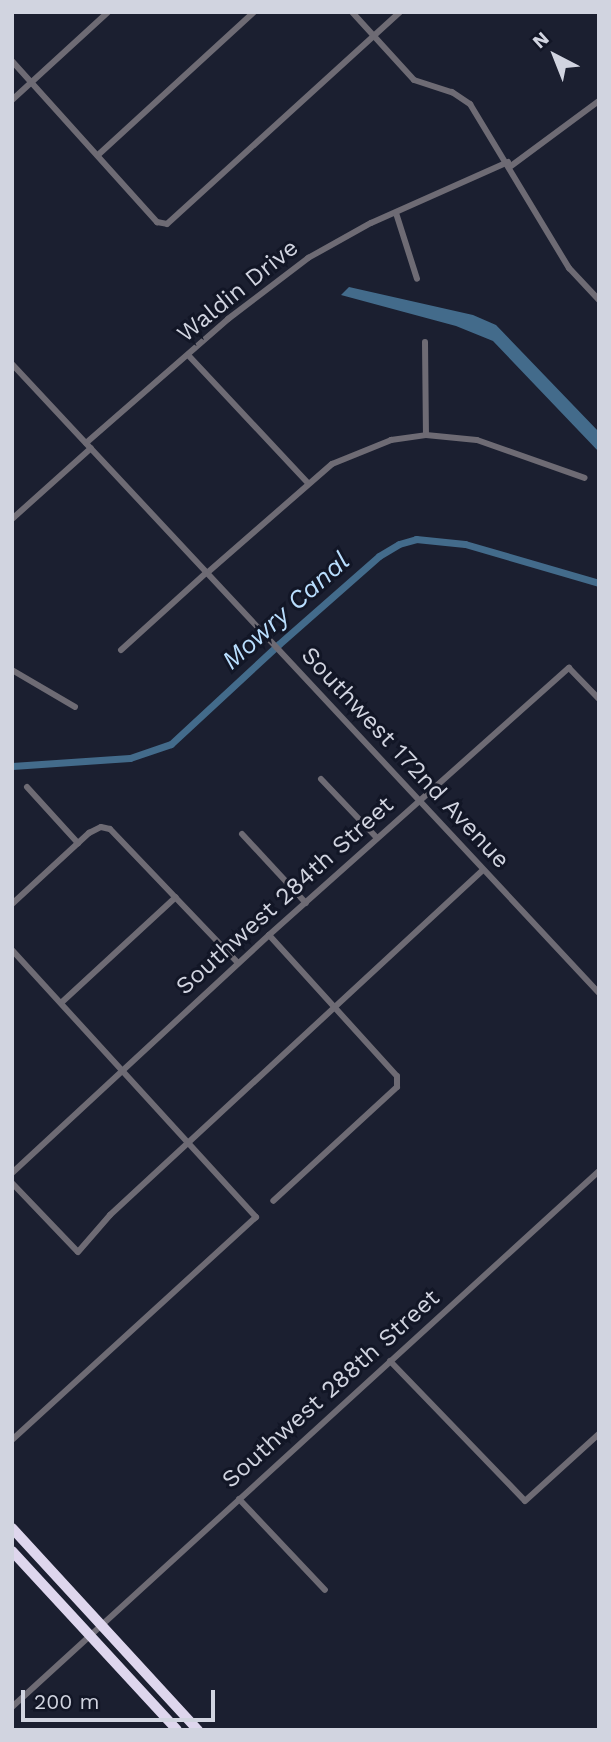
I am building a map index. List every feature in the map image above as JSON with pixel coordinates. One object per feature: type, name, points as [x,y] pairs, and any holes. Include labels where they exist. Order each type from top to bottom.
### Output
[{"type":"highway","points":[[12,1528],[198,1730]]},
{"type":"highway","points":[[12,1551],[177,1730]]},
{"type":"street","points":[[12,100],[108,12]]},
{"type":"street","points":[[98,155],[254,12]]},
{"type":"street","points":[[352,12],[414,80],[452,92],[470,104],[509,164],[569,268],[599,300]]},
{"type":"street","points":[[12,61],[162,225],[400,12]]},
{"type":"street","name":"Waldin Drive","points":[[86,443],[189,356],[228,319],[308,258],[396,214],[509,164],[599,101]]},
{"type":"street","points":[[396,214],[417,279]]},
{"type":"street","points":[[425,342],[426,435]]},
{"type":"street","points":[[189,356],[307,482]]},
{"type":"street","name":"Southwest 172nd Avenue","points":[[12,364],[599,993]]},
{"type":"street","points":[[121,650],[307,482],[363,448],[426,435],[477,440],[584,478]]},
{"type":"street","points":[[12,519],[91,449]]},
{"type":"street","name":"Southwest 284th Street","points":[[12,1173],[238,963],[569,668],[599,699]]},
{"type":"street","points":[[12,670],[75,706]]},
{"type":"street","points":[[321,779],[377,838]]},
{"type":"street","points":[[27,787],[78,843]]},
{"type":"street","points":[[14,898],[78,843],[101,827],[115,832],[238,963]]},
{"type":"street","points":[[242,834],[306,903]]},
{"type":"street","points":[[12,1183],[78,1252],[110,1215],[188,1146],[483,870]]},
{"type":"street","points":[[61,1003],[176,897]]},
{"type":"street","points":[[269,935],[397,1076],[397,1087],[273,1201]]},
{"type":"street","points":[[12,950],[123,1070],[188,1146],[256,1217],[12,1440]]},
{"type":"street","name":"Southwest 288th Street","points":[[12,1707],[599,1171]]},
{"type":"street","points":[[390,1361],[525,1501],[599,1434]]},
{"type":"street","points":[[239,1499],[325,1590]]},
{"type":"water","points":[[349,287],[473,315],[496,325],[599,432],[599,452],[493,341],[456,326],[341,295]]},
{"type":"waterway","name":"Mowry Canal","points":[[12,766],[130,758],[171,744],[379,556],[399,544],[416,539],[465,544],[599,583]]}]
